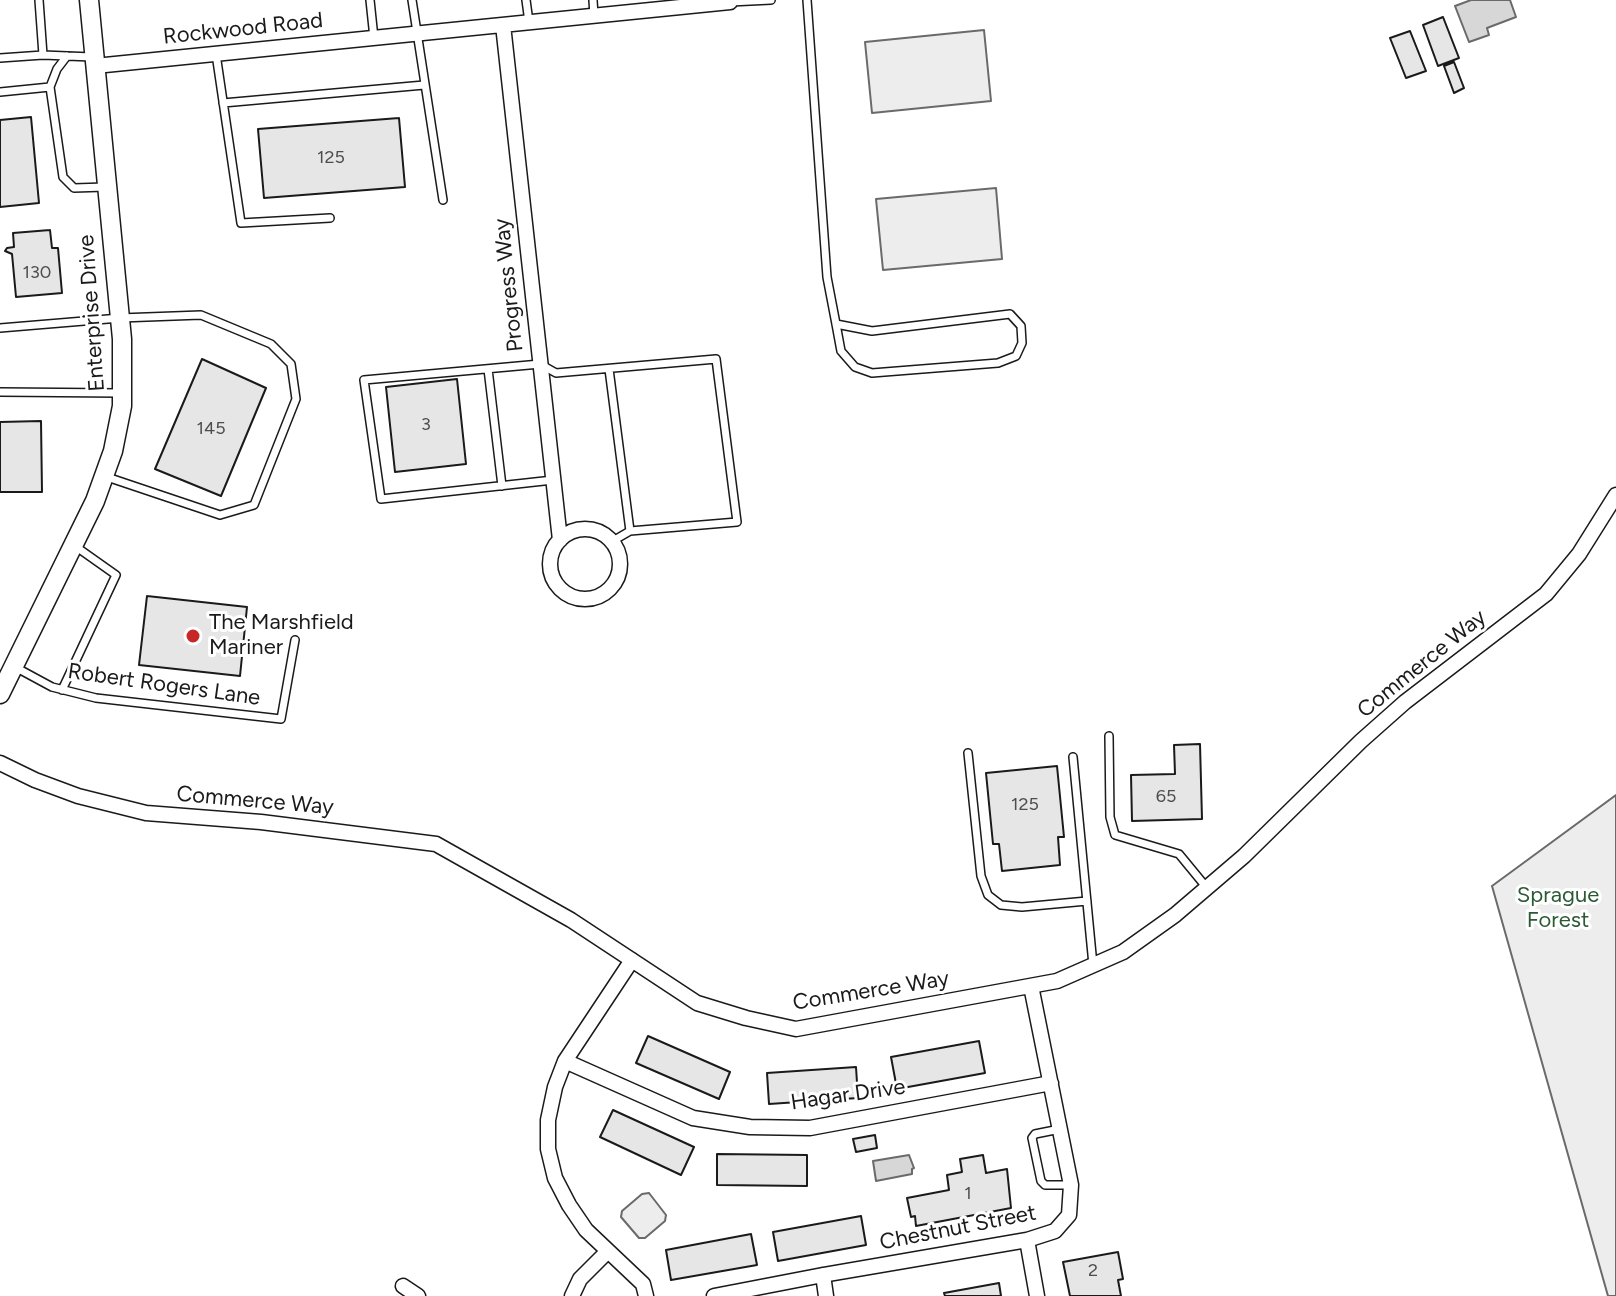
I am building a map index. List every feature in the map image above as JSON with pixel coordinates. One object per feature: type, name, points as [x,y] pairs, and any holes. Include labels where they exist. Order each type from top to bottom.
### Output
[{"type":"street","name":"Enterprise Drive","points":[[2,687],[74,545],[105,476],[119,425],[124,366],[89,0]]},
{"type":"street","name":"Rockwood Road","points":[[94,61],[216,54],[722,2]]},
{"type":"street","name":"Progress Way","points":[[503,25],[560,540],[550,562],[557,585],[577,598],[589,599],[610,588],[617,578],[619,557],[611,542]]},
{"type":"street","name":"Commerce Way","points":[[0,763],[78,796],[146,813],[261,822],[436,844],[571,920],[697,1003],[796,1029],[1057,981],[1123,952],[1175,915],[1244,856],[1405,702],[1546,594],[1579,554],[1616,495]]},
{"type":"street","points":[[560,540],[578,530],[589,529],[600,532],[611,542]]},
{"type":"street","points":[[632,960],[565,1061],[555,1087],[548,1120],[548,1149],[555,1178],[569,1205],[586,1230],[643,1284],[646,1296]]},
{"type":"street","name":"Chestnut Street","points":[[714,1296],[1027,1240],[1055,1231],[1069,1215],[1071,1185],[1031,986]]},
{"type":"street","name":"Hagar Drive","points":[[565,1061],[693,1118],[750,1127],[810,1128],[1051,1083]]},
{"type":"street","points":[[1027,1240],[1037,1296]]},
{"type":"street","points":[[572,1296],[580,1279],[607,1252]]},
{"type":"street","points":[[823,1275],[826,1296]]},
{"type":"street","points":[[403,1286],[418,1296]]},
{"type":"lane","points":[[39,0],[43,55]]},
{"type":"lane","points":[[370,0],[374,38]]},
{"type":"lane","points":[[412,0],[443,200]]},
{"type":"lane","points":[[526,0],[529,23]]},
{"type":"lane","points":[[593,0],[594,16]]},
{"type":"lane","points":[[722,2],[771,0]]},
{"type":"lane","points":[[807,0],[827,277],[841,351],[855,367],[872,373],[998,363],[1016,356],[1022,343],[1021,326],[1010,314],[872,331],[836,324]]},
{"type":"lane","points":[[216,54],[241,223],[330,218]]},
{"type":"lane","points":[[0,58],[43,55],[94,61]]},
{"type":"lane","points":[[67,56],[57,69],[50,87],[63,177],[74,188],[106,187]]},
{"type":"lane","points":[[223,103],[424,85]]},
{"type":"lane","points":[[0,92],[50,87]]},
{"type":"lane","points":[[0,328],[201,315],[271,344],[291,364],[296,399],[254,505],[220,515],[105,476]]},
{"type":"lane","points":[[553,480],[381,499],[364,380],[540,364],[556,373],[716,359],[737,522],[630,531],[611,542]]},
{"type":"lane","points":[[488,369],[502,486]]},
{"type":"lane","points":[[609,369],[630,531]]},
{"type":"lane","points":[[0,392],[123,393]]},
{"type":"lane","points":[[62,690],[116,575],[74,545]]},
{"type":"lane","name":"Robert Rogers Lane","points":[[13,666],[52,687],[96,698],[281,719],[295,640]]},
{"type":"lane","points":[[1109,736],[1110,817],[1115,835],[1179,854],[1207,888]]},
{"type":"lane","points":[[968,753],[981,876],[988,895],[1001,905],[1022,907],[1087,901]]},
{"type":"lane","points":[[1073,757],[1093,965]]},
{"type":"lane","points":[[1060,1129],[1035,1134],[1032,1138],[1041,1181],[1045,1185],[1071,1185]]},
{"type":"shaded area","points":[[1471,0],[1510,0],[1516,17],[1487,28],[1489,35],[1469,42],[1455,6]]},
{"type":"shaded area","points":[[984,30],[991,101],[872,113],[865,42]]},
{"type":"shaded area","points":[[996,188],[1002,259],[883,270],[876,199]]},
{"type":"shaded area","name":"Sprague Forest","points":[[1616,795],[1616,1296],[1608,1296],[1492,886]]},
{"type":"shaded area","points":[[909,1155],[914,1168],[912,1174],[876,1181],[873,1161]]},
{"type":"shaded area","points":[[649,1193],[666,1215],[665,1221],[645,1238],[639,1238],[621,1217],[622,1211],[642,1194]]},
{"type":"building","points":[[1443,17],[1459,58],[1438,66],[1423,25]]},
{"type":"building","points":[[1410,31],[1426,71],[1406,78],[1390,38]]},
{"type":"building","points":[[1454,62],[1464,88],[1454,93],[1444,66]]},
{"type":"building","points":[[31,117],[39,203],[0,207],[0,120]]},
{"type":"building","points":[[399,118],[405,187],[264,198],[258,129]]},
{"type":"building","points":[[50,230],[52,248],[58,248],[62,293],[16,297],[12,254],[5,251],[14,247],[13,233]]},
{"type":"building","points":[[202,359],[266,388],[221,496],[155,469]]},
{"type":"building","points":[[457,379],[466,464],[395,472],[386,387]]},
{"type":"building","points":[[41,421],[42,492],[0,492],[0,422]]},
{"type":"building","name":"The Marshfield Mariner","points":[[147,596],[247,607],[240,676],[139,665]]},
{"type":"building","points":[[1200,744],[1202,819],[1132,821],[1131,775],[1175,774],[1174,745]]},
{"type":"building","points":[[1057,766],[1064,837],[1058,837],[1060,865],[1002,871],[999,844],[993,844],[986,773]]},
{"type":"building","points":[[648,1036],[730,1072],[719,1099],[636,1063]]},
{"type":"building","points":[[979,1041],[985,1073],[897,1089],[891,1057]]},
{"type":"building","points":[[856,1067],[858,1098],[769,1104],[767,1073]]},
{"type":"building","points":[[613,1110],[694,1147],[681,1175],[600,1137]]},
{"type":"building","points":[[875,1135],[877,1148],[856,1152],[853,1139]]},
{"type":"building","points":[[717,1154],[807,1155],[807,1186],[717,1185]]},
{"type":"building","points":[[983,1155],[986,1173],[1007,1169],[1011,1208],[916,1226],[907,1198],[949,1190],[947,1175],[962,1172],[960,1159]]},
{"type":"building","points":[[861,1216],[866,1245],[778,1261],[773,1232]]},
{"type":"building","points":[[751,1234],[757,1265],[671,1280],[666,1250]]},
{"type":"building","points":[[1118,1252],[1123,1279],[1118,1280],[1121,1296],[1070,1296],[1063,1262]]},
{"type":"building","points":[[999,1283],[1001,1296],[945,1296],[944,1293]]},
{"type":"place","name":"The Marshfield Mariner","points":[[193,636]]}]
